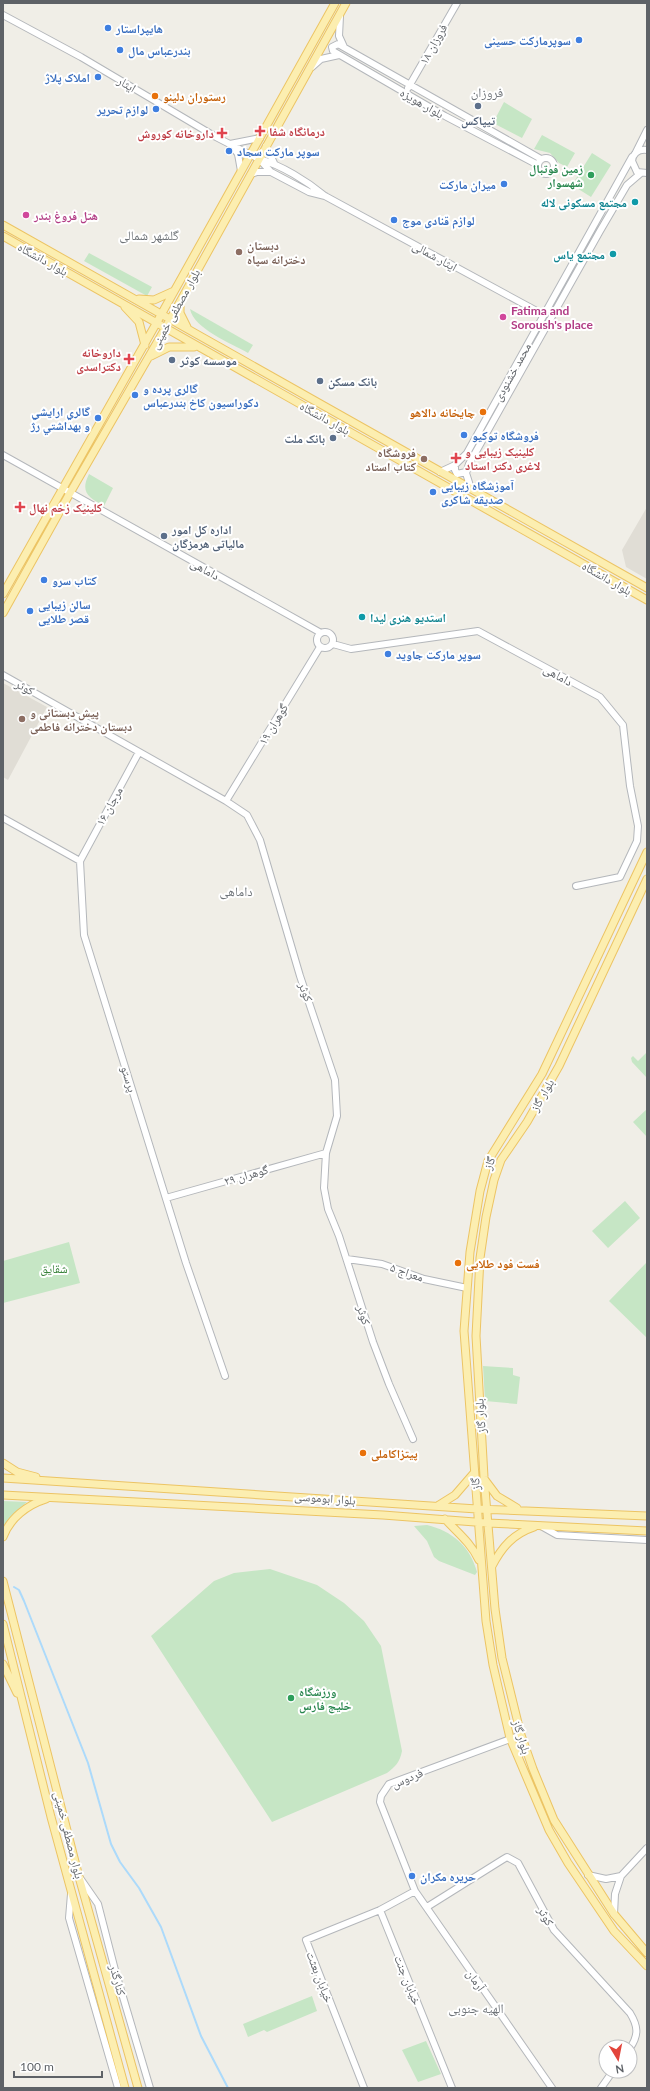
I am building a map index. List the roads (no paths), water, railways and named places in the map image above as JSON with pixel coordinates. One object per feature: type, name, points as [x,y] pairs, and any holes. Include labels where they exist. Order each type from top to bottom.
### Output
[{"type":"main road","name":"بلوار مصطفی خمینی","points":[[3,594],[145,345],[335,3]]},
{"type":"main road","name":"بلوار مصطفی خمینی","points":[[3,614],[70,493],[166,327],[346,3]]},
{"type":"main road","name":"بلوار دانشگاه","points":[[3,225],[171,318],[440,472],[647,588]]},
{"type":"main road","name":"بلوار دانشگاه","points":[[3,236],[647,600]]},
{"type":"main road","points":[[135,299],[154,300],[174,291]]},
{"type":"main road","points":[[180,300],[180,313],[182,320],[197,334]]},
{"type":"main road","points":[[119,301],[139,322],[145,345]]},
{"type":"main road","points":[[148,358],[162,348],[188,345],[199,347]]},
{"type":"main road","name":"گاز","points":[[477,1509],[464,1331],[470,1252],[480,1191],[488,1161],[542,1074],[647,852]]},
{"type":"main road","name":"بلوار گاز","points":[[647,879],[616,948],[559,1066],[526,1122],[501,1160],[494,1180],[480,1258],[476,1322],[476,1363],[484,1477],[502,1658],[521,1735],[554,1820],[587,1875],[614,1914],[647,1953]]},
{"type":"main road","points":[[604,942],[616,948]]},
{"type":"main road","points":[[3,1463],[17,1472],[52,1481]]},
{"type":"main road","points":[[439,1505],[455,1495],[474,1473]]},
{"type":"main road","points":[[484,1477],[497,1496],[521,1510]]},
{"type":"main road","name":"بلوار ابوموسی","points":[[3,1478],[439,1505],[477,1509],[647,1516]]},
{"type":"main road","name":"بلوار ابوموسی","points":[[3,1494],[50,1498],[647,1531]]},
{"type":"main road","points":[[3,1537],[13,1520],[25,1509],[36,1502],[50,1498]]},
{"type":"main road","name":"بلوار گاز","points":[[477,1509],[490,1649],[510,1738],[549,1830],[568,1863],[614,1931],[647,1966]]},
{"type":"main road","points":[[445,1519],[474,1550],[481,1564]]},
{"type":"main road","points":[[492,1566],[501,1550],[509,1541],[524,1530],[539,1526]]},
{"type":"main road","points":[[639,1531],[647,1536]]},
{"type":"main road","name":"بلوار مصطفی خمینی","points":[[3,1581],[64,1813],[79,1877],[138,2088]]},
{"type":"main road","name":"بلوار مصطفی خمینی","points":[[3,1624],[51,1817],[125,2088]]},
{"type":"main road","points":[[3,1664],[23,1706]]},
{"type":"main road","points":[[51,1817],[64,1813]]},
{"type":"street","name":"فروزان ۱۸","points":[[406,93],[456,3]]},
{"type":"street","points":[[340,14],[339,36],[344,47]]},
{"type":"street","name":"ایثار","points":[[3,15],[81,57],[230,144],[259,159]]},
{"type":"street","points":[[339,55],[333,51],[332,47],[336,44],[344,47],[541,159],[546,158],[551,160],[554,165],[553,170],[547,174],[542,173],[538,165],[541,159]]},
{"type":"street","points":[[308,70],[321,60],[339,55]]},
{"type":"street","name":"بلوار هویزه","points":[[339,55],[538,165]]},
{"type":"street","name":"محمد خشنودی","points":[[440,472],[455,465],[467,453],[647,130]]},
{"type":"street","points":[[241,172],[238,154],[230,144],[260,138]]},
{"type":"street","points":[[266,146],[274,163]]},
{"type":"street","points":[[644,173],[634,169],[634,155],[642,150],[647,150]]},
{"type":"street","points":[[524,158],[527,151]]},
{"type":"street","name":"ایثار شمالی","points":[[259,159],[274,163],[310,184],[325,196],[544,315]]},
{"type":"street","name":"ایثار شمالی","points":[[259,159],[271,172],[309,192],[325,196]]},
{"type":"street","points":[[250,174],[257,172],[271,172]]},
{"type":"street","name":"محمد خشنودی","points":[[466,472],[627,185],[644,173]]},
{"type":"street","name":"داماهی","points":[[3,455],[321,633]]},
{"type":"street","points":[[455,465],[457,474],[466,472],[470,489]]},
{"type":"street","name":"داماهی","points":[[333,644],[351,650],[478,631],[600,698],[623,725],[630,786],[638,826],[637,841],[622,875],[576,886]]},
{"type":"street","points":[[328,632],[331,634],[333,644],[327,648],[320,647],[317,639],[321,633],[328,632]]},
{"type":"street","name":"گوهران ۱۹","points":[[226,801],[320,647]]},
{"type":"street","name":"کوثر","points":[[3,675],[226,801],[247,815],[260,840],[298,969],[335,1080],[337,1116],[326,1153],[324,1188],[328,1209],[347,1259],[386,1377],[413,1439]]},
{"type":"street","name":"مرجان ۱۶","points":[[80,861],[139,752]]},
{"type":"street","points":[[3,818],[80,861]]},
{"type":"street","name":"پرستو","points":[[80,861],[84,935],[205,1322],[225,1376]]},
{"type":"street","name":"گوهران ۲۹","points":[[166,1198],[326,1153]]},
{"type":"street","name":"معراج ۵","points":[[347,1259],[382,1264],[424,1279],[467,1288]]},
{"type":"street","points":[[539,1526],[557,1535],[647,1540]]},
{"type":"street","points":[[510,1738],[521,1735]]},
{"type":"street","name":"فردوس","points":[[415,1891],[381,1808],[381,1796],[384,1789],[389,1784],[510,1738]]},
{"type":"street","points":[[614,1914],[615,1894],[621,1876],[647,1848]]},
{"type":"street","name":"کوثر","points":[[427,1907],[507,1857],[513,1859],[518,1863],[554,1930],[630,2013],[637,2024],[637,2035],[635,2039]]},
{"type":"street","points":[[587,1875],[606,1879],[621,1876]]},
{"type":"street","name":"کنارگذر","points":[[79,1877],[98,1904],[115,1970],[150,2088]]},
{"type":"street","points":[[71,1889],[69,1918],[118,2088]]},
{"type":"street","points":[[380,1910],[415,1891]]},
{"type":"street","name":"آرمان","points":[[415,1891],[552,2088]]},
{"type":"street","name":"خیابان بعثت","points":[[364,2088],[306,1940],[380,1910]]},
{"type":"street","name":"خیابان جنت","points":[[380,1910],[452,2088]]},
{"type":"street","points":[[601,2088],[607,2079]]},
{"type":"waterway","points":[[14,1587],[19,1590],[24,1601],[88,1763],[111,1844],[120,1862],[139,1888],[161,1927],[201,2036],[228,2088]]},
{"type":"place","name":"هایپراستار","points":[[108,28]]},
{"type":"place","name":"سوپرمارکت حسینی","points":[[579,40]]},
{"type":"place","name":"بندرعباس مال","points":[[120,50]]},
{"type":"place","name":"املاک پلاژ","points":[[98,77]]},
{"type":"place","name":"رستوران دلینو","points":[[155,96]]},
{"type":"place","name":"تیپاکس","points":[[478,106]]},
{"type":"place","name":"لوازم تحریر","points":[[156,109]]},
{"type":"place","name":"درمانگاه شفا","points":[[260,131]]},
{"type":"place","name":"داروخانه کوروش","points":[[222,133]]},
{"type":"place","name":"سوپر مارکت سجاد","points":[[229,151]]},
{"type":"place","name":"زمین فوتبال شهسوار","points":[[591,175]]},
{"type":"place","name":"میران مارکت","points":[[504,184]]},
{"type":"place","name":"مجتمع مسکونی لاله","points":[[635,202]]},
{"type":"place","name":"هتل فروغ بندر","points":[[26,215]]},
{"type":"place","name":"لوازم قنادی موج","points":[[394,220]]},
{"type":"place","name":"دبستان دخترانه سپاه","points":[[239,252]]},
{"type":"place","name":"مجتمع یاس","points":[[613,254]]},
{"type":"place","name":"Fatima and Soroush's place","points":[[503,317]]},
{"type":"place","name":"داروخانه دکتراسدی","points":[[129,359]]},
{"type":"place","name":"موسسه کوثر","points":[[172,360]]},
{"type":"place","name":"بانک مسکن","points":[[320,381]]},
{"type":"place","name":"گالری پرده و دکوراسیون کاخ بندرعباس","points":[[135,395]]},
{"type":"place","name":"چایخانه دالاهو","points":[[483,412]]},
{"type":"place","name":"گالري ارايشي و بهداشتي رژ","points":[[98,418]]},
{"type":"place","name":"فروشگاه توکیو","points":[[464,435]]},
{"type":"place","name":"بانک ملت","points":[[333,438]]},
{"type":"place","name":"کلینیک زیبایی و لاغری دکتر استاد","points":[[456,458]]},
{"type":"place","name":"فروشگاه کتاب استاد","points":[[424,459]]},
{"type":"place","name":"آموزشگاه زیبایی صدیقه شاکری","points":[[433,492]]},
{"type":"place","name":"کلینیک زخم نهال","points":[[20,507]]},
{"type":"place","name":"اداره کل امور مالیاتی هرمزگان","points":[[164,536]]},
{"type":"place","name":"کتاب سرو","points":[[44,580]]},
{"type":"place","name":"سالن زیبایی قصر طلایی","points":[[30,611]]},
{"type":"place","name":"استدیو هنری لیدا","points":[[362,617]]},
{"type":"place","name":"سوپر مارکت جاوید","points":[[388,654]]},
{"type":"place","name":"پیش دبستانی و دبستان دخترانه فاطمی","points":[[22,719]]},
{"type":"place","name":"فست فود طلایی","points":[[458,1263]]},
{"type":"place","name":"پیتزاکاملی","points":[[363,1453]]},
{"type":"place","name":"ورزشگاه خلیج فارس","points":[[291,1698]]},
{"type":"place","name":"حریره مکران","points":[[412,1876]]},
{"type":"district","name":"فروزان","points":[[487,92]]},
{"type":"district","name":"گلشهر شمالی","points":[[149,235]]},
{"type":"district","name":"داماهی","points":[[236,891]]},
{"type":"district","name":"الهیه جنوبی","points":[[476,2008]]},
{"type":"park label","name":"شقایق","points":[[54,1268]]}]
